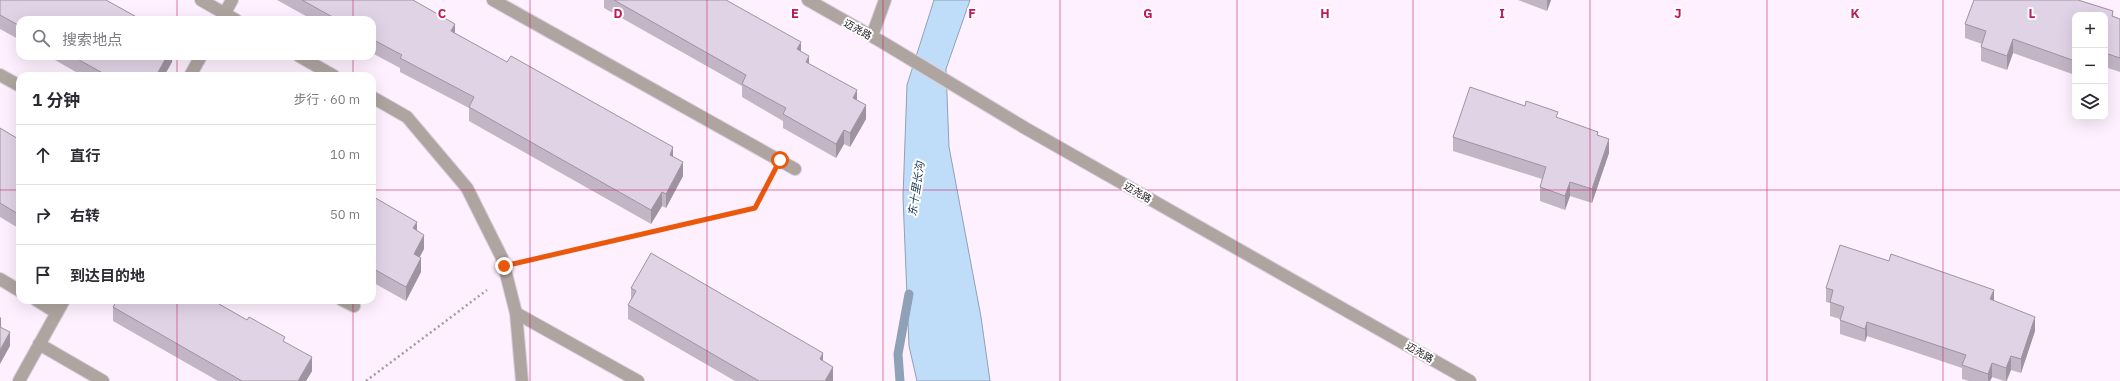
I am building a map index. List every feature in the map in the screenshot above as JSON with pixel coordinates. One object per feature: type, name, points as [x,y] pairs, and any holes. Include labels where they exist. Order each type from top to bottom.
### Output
[{"type":"street","points":[[200,0],[222,16]]},
{"type":"street","points":[[224,16],[232,0]]},
{"type":"street","points":[[494,0],[795,169]]},
{"type":"street","name":"迈尧路","points":[[808,0],[877,39],[1025,128],[1470,381]]},
{"type":"street","points":[[877,39],[885,0]]},
{"type":"street","points":[[192,72],[199,60]]},
{"type":"street","points":[[306,60],[327,72]]},
{"type":"street","points":[[0,75],[16,84]]},
{"type":"street","points":[[376,100],[407,117],[467,188],[502,258],[516,313],[522,381]]},
{"type":"street","points":[[0,279],[16,289]]},
{"type":"street","points":[[42,304],[57,313]]},
{"type":"street","points":[[24,379],[39,344],[62,304]]},
{"type":"street","points":[[350,304],[354,306]]},
{"type":"street","points":[[516,313],[638,381]]},
{"type":"street","points":[[39,344],[103,381]]},
{"type":"path","points":[[366,381],[505,271],[755,208],[780,160]]},
{"type":"water","points":[[934,0],[970,0],[946,69],[949,147],[981,317],[990,381],[917,381],[909,346],[903,197],[907,85]]},
{"type":"building","points":[[0,0],[106,0],[135,16],[16,16],[16,24],[0,15]]},
{"type":"building","points":[[302,0],[413,0],[455,24],[451,31],[507,62],[511,56],[673,147],[670,155],[683,162],[666,194],[662,192],[651,210],[469,107],[474,97],[400,58],[402,55],[376,41],[376,16],[331,16]]},
{"type":"building","points":[[614,0],[726,0],[801,42],[797,49],[809,56],[806,62],[857,90],[853,98],[866,105],[850,133],[844,130],[836,144],[783,114],[786,108],[742,84],[746,75]]},
{"type":"building","points":[[1974,0],[2078,0],[2113,11],[2112,16],[2120,19],[2120,58],[2108,54],[2108,12],[2072,12],[2072,60],[2013,39],[2007,56],[1981,47],[1986,31],[1965,24]]},
{"type":"building","points":[[79,60],[165,60],[158,72],[101,72]]},
{"type":"building","points":[[1470,87],[1525,106],[1526,101],[1558,112],[1556,117],[1598,132],[1597,135],[1609,139],[1592,189],[1570,182],[1565,196],[1540,187],[1546,167],[1453,137]]},
{"type":"building","points":[[0,128],[16,138],[16,213],[0,203]]},
{"type":"building","points":[[376,198],[417,222],[413,228],[424,235],[414,254],[421,258],[406,287],[376,270]]},
{"type":"building","points":[[1840,245],[1889,261],[1891,254],[1994,290],[1990,299],[2035,317],[2021,359],[2011,356],[2006,368],[1992,363],[1988,374],[1962,365],[1966,355],[1867,322],[1865,329],[1840,320],[1844,307],[1830,302],[1833,290],[1826,288]]},
{"type":"building","points":[[651,253],[823,353],[820,359],[833,367],[825,381],[759,381],[628,305],[636,291],[631,288]]},
{"type":"building","points":[[115,304],[219,304],[247,320],[249,317],[285,337],[283,341],[312,357],[298,381],[242,381],[113,307]]},
{"type":"building","points":[[0,327],[10,332],[0,350]]},
{"type":"waterway","name":"东十里长沟","points":[[900,381],[898,354],[909,294]]},
{"type":"route","points":[[504,266],[755,208],[780,160]]}]
